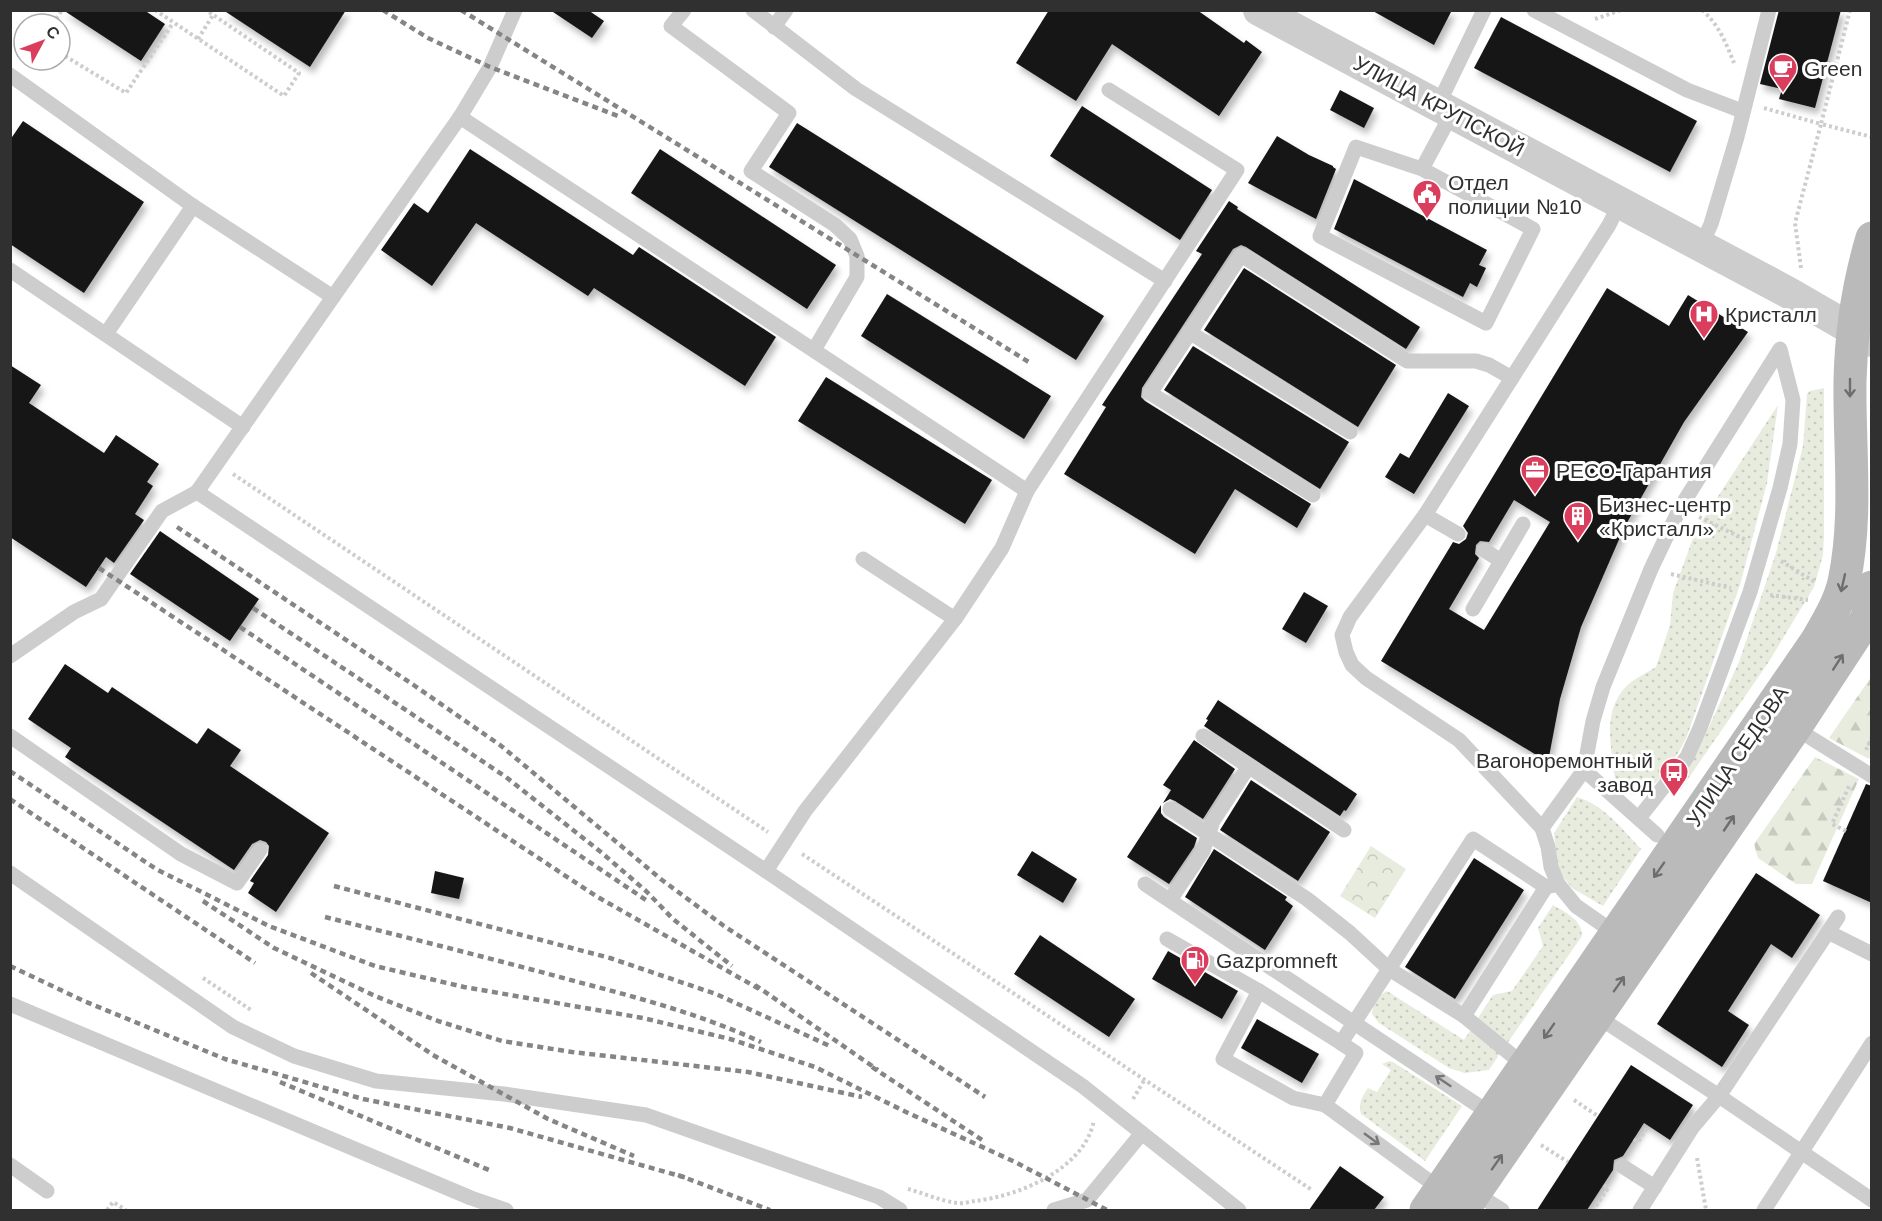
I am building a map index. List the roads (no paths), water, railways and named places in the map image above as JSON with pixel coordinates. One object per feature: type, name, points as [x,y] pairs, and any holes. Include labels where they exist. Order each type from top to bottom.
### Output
[{"type":"main road","name":"УЛИЦА СЕДОВА","points":[[1461,1203],[1584,1008],[1615,933],[1817,640],[1838,600],[1844,583],[1851,528],[1850,381],[1862,335],[1857,296],[1872,238]]},
{"type":"main road","name":"УЛИЦА СЕДОВА","points":[[1461,1203],[1491,1114],[1525,1066],[1642,952],[1795,728],[1870,606]]},
{"type":"street","name":"УЛИЦА КРУПСКОЙ","points":[[1260,10],[1789,293],[1862,335]]},
{"type":"lane","points":[[10,656],[74,612],[101,599],[162,511],[197,492],[460,117],[490,67],[515,10]]},
{"type":"lane","points":[[684,10],[671,26],[789,113],[751,171],[835,225],[850,239],[857,256],[857,277],[814,350]]},
{"type":"lane","points":[[753,10],[856,89],[1165,281]]},
{"type":"lane","points":[[774,27],[786,10]]},
{"type":"lane","points":[[1422,169],[1484,10]]},
{"type":"lane","points":[[1534,10],[1687,90],[1744,103]]},
{"type":"lane","points":[[1701,246],[1711,224],[1737,137],[1769,10]]},
{"type":"lane","points":[[11,76],[193,206],[333,297]]},
{"type":"lane","points":[[766,871],[812,802],[955,619],[1002,548],[1027,490],[1238,170],[1109,90]]},
{"type":"lane","points":[[460,117],[1027,490]]},
{"type":"lane","points":[[1356,147],[1422,169],[1533,229],[1486,322],[1320,236],[1356,147]]},
{"type":"lane","points":[[1464,1016],[1552,885],[1548,847],[1542,828],[1459,740],[1366,678],[1353,665],[1346,652],[1342,635],[1350,617],[1425,515],[1609,225],[1620,203]]},
{"type":"lane","points":[[106,334],[193,206]]},
{"type":"lane","points":[[1313,495],[1150,393],[1241,255],[1407,361],[1476,361],[1489,365],[1512,378]]},
{"type":"lane","points":[[10,270],[243,427]]},
{"type":"lane","points":[[1189,332],[1350,432]]},
{"type":"lane","points":[[1542,828],[1584,770],[1593,721],[1603,687],[1680,507],[1780,349],[1793,400],[1790,444],[1780,488],[1750,592],[1700,728],[1687,757],[1639,818]]},
{"type":"lane","points":[[197,492],[766,871],[1084,1087],[1239,1210]]},
{"type":"lane","points":[[1425,515],[1458,534]]},
{"type":"lane","points":[[1473,609],[1523,524]]},
{"type":"lane","points":[[1484,550],[1502,561]]},
{"type":"lane","points":[[863,559],[955,619]]},
{"type":"lane","points":[[1795,728],[1872,776]]},
{"type":"lane","points":[[10,736],[181,854],[237,884],[260,850]]},
{"type":"lane","points":[[1203,736],[1344,830]]},
{"type":"lane","points":[[1170,900],[1203,851],[1213,821],[1249,766]]},
{"type":"lane","points":[[1584,770],[1658,835]]},
{"type":"lane","points":[[1170,809],[1307,899],[1357,939],[1389,969],[1464,1016],[1525,1066]]},
{"type":"lane","points":[[1341,1043],[1473,839],[1552,885],[1576,906],[1642,952]]},
{"type":"lane","points":[[10,873],[233,1027],[294,1056],[375,1081],[504,1094],[646,1115],[879,1197],[900,1210]]},
{"type":"lane","points":[[1145,884],[1491,1114]]},
{"type":"lane","points":[[1640,1210],[1692,1128],[1719,1096],[1838,917]]},
{"type":"lane","points":[[1828,932],[1872,954]]},
{"type":"lane","points":[[1167,939],[1265,995],[1356,1053],[1325,1105]]},
{"type":"lane","points":[[1286,977],[1265,995],[1223,1059],[1293,1098],[1325,1105],[1461,1203]]},
{"type":"lane","points":[[10,1004],[471,1198],[506,1210]]},
{"type":"lane","points":[[1584,1008],[1872,1200]]},
{"type":"lane","points":[[1764,1210],[1872,1043]]},
{"type":"lane","points":[[1054,1210],[1087,1200],[1142,1133]]},
{"type":"lane","points":[[10,1165],[47,1191]]},
{"type":"lane","points":[[1622,1166],[1655,1187]]},
{"type":"railway","points":[[383,10],[428,38],[490,67],[618,116]]},
{"type":"railway","points":[[461,10],[1032,364]]},
{"type":"railway","points":[[177,527],[500,745],[662,880],[724,926],[985,1097]]},
{"type":"railway","points":[[99,568],[596,896],[761,990]]},
{"type":"railway","points":[[253,608],[506,777],[602,853],[646,891],[673,919],[732,966]]},
{"type":"railway","points":[[240,627],[646,900]]},
{"type":"railway","points":[[10,771],[156,869],[269,926],[375,966],[464,987],[643,1018],[730,1039],[815,1067],[1015,1162],[1107,1210]]},
{"type":"railway","points":[[10,799],[255,963]]},
{"type":"railway","points":[[334,886],[610,958],[716,994],[832,1047]]},
{"type":"railway","points":[[203,901],[274,948],[375,996],[438,1021],[502,1041],[572,1052],[748,1072],[862,1097]]},
{"type":"railway","points":[[325,917],[648,1001],[694,1015],[761,1042]]},
{"type":"railway","points":[[10,966],[84,1001],[225,1059],[363,1099],[510,1128],[687,1178]]},
{"type":"railway","points":[[311,973],[433,1055],[548,1119],[634,1156]]},
{"type":"railway","points":[[755,985],[878,1070]]},
{"type":"railway","points":[[872,1067],[982,1140]]},
{"type":"railway","points":[[280,1082],[489,1170]]},
{"type":"railway","points":[[678,1175],[770,1210]]},
{"type":"place","name":"Green","points":[[1783,94]]},
{"type":"place","name":"Отдел полиции №10","points":[[1427,220]]},
{"type":"place","name":"Кристалл","points":[[1704,340]]},
{"type":"place","name":"РЕСО-Гарантия","points":[[1535,496]]},
{"type":"place","name":"Бизнес-центр «Кристалл»","points":[[1578,542]]},
{"type":"place","name":"Вагоноремонтный завод","points":[[1674,798]]},
{"type":"place","name":"Gazpromneft","points":[[1195,986]]}]
